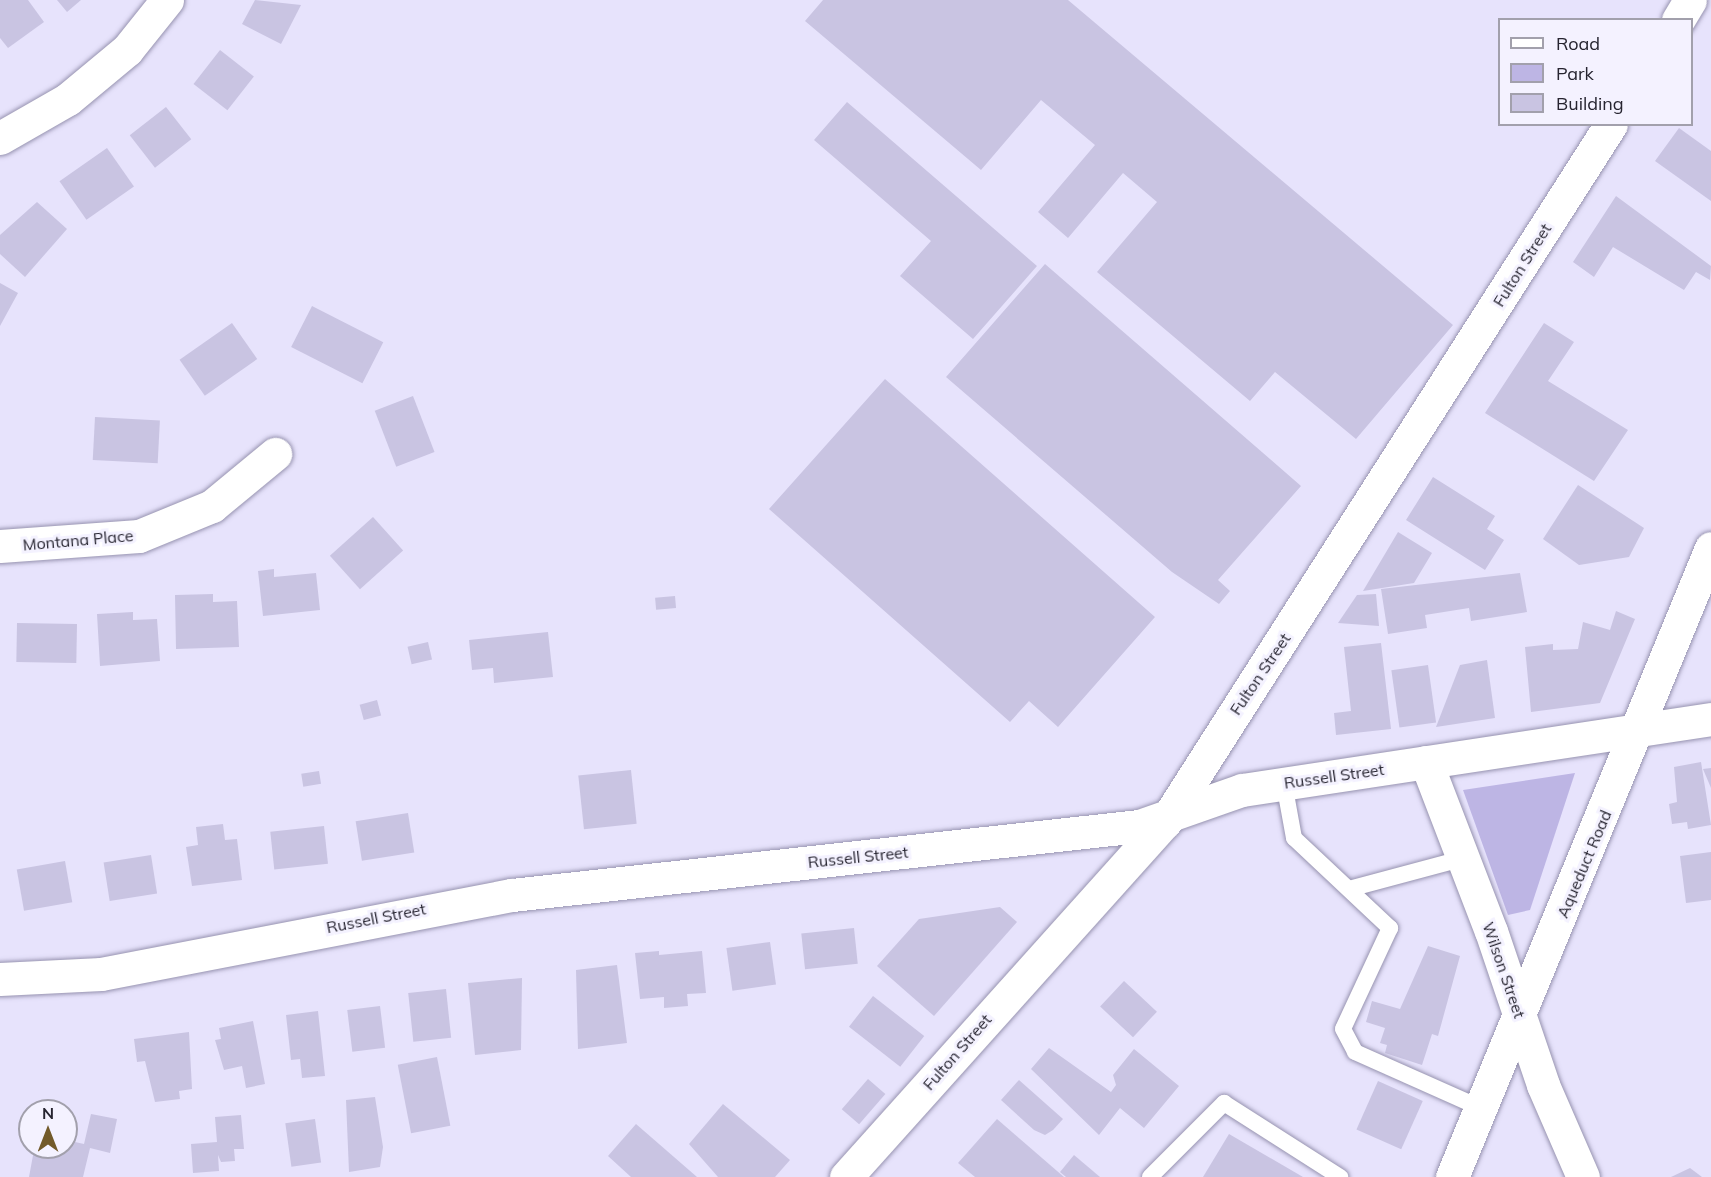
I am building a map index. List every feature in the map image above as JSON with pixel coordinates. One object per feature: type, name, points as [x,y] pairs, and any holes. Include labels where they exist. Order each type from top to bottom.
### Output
[{"type":"street","points":[[0,138],[68,99],[127,50],[167,0]]},
{"type":"street","points":[[1679,18],[1690,0]]},
{"type":"street","name":"Fulton Street","points":[[846,1177],[1164,822],[1610,126]]},
{"type":"street","name":"Montana Place","points":[[0,546],[139,536],[212,506],[275,454]]},
{"type":"street","name":"Aqueduct Road","points":[[1452,1177],[1639,730],[1711,548]]},
{"type":"street","name":"Russell Street","points":[[8,986],[112,972],[512,895],[1164,822],[1242,790],[1711,719]]},
{"type":"street","name":"Wilson Street","points":[[1426,762],[1520,1017],[1583,1177]]},
{"type":"lane","points":[[1284,783],[1294,837],[1390,928],[1343,1029],[1355,1052],[1481,1108]]},
{"type":"lane","points":[[1349,889],[1461,859]]},
{"type":"lane","points":[[1150,1177],[1224,1103],[1340,1177]]},
{"type":"green space","points":[[1575,773],[1530,910],[1508,915],[1463,790]]},
{"type":"building","points":[[0,0],[28,0],[44,22],[8,48],[0,38]]},
{"type":"building","points":[[57,0],[81,0],[67,12]]},
{"type":"building","points":[[255,0],[301,5],[281,44],[242,24]]},
{"type":"building","points":[[823,0],[1068,0],[1453,325],[1356,439],[1275,372],[1250,401],[1097,272],[1157,202],[1123,173],[1068,238],[1038,212],[1095,145],[1041,100],[981,170],[805,21]]},
{"type":"building","points":[[220,50],[254,76],[227,110],[194,84]]},
{"type":"building","points":[[847,102],[1037,266],[973,339],[900,276],[931,241],[814,140]]},
{"type":"building","points":[[166,107],[191,139],[155,168],[130,135]]},
{"type":"building","points":[[1679,128],[1711,151],[1711,201],[1655,161]]},
{"type":"building","points":[[107,148],[134,187],[86,220],[59,181]]},
{"type":"building","points":[[1616,196],[1711,266],[1710,280],[1696,272],[1684,290],[1613,247],[1594,277],[1573,262]]},
{"type":"building","points":[[37,202],[67,229],[25,277],[0,254],[0,235]]},
{"type":"building","points":[[1045,264],[1301,486],[1218,580],[1230,591],[1219,604],[1172,572],[946,377]]},
{"type":"building","points":[[0,283],[18,293],[0,326]]},
{"type":"building","points":[[312,306],[383,342],[362,383],[291,347]]},
{"type":"building","points":[[232,323],[257,359],[205,396],[180,360]]},
{"type":"building","points":[[1544,323],[1574,342],[1548,381],[1628,430],[1594,481],[1485,413]]},
{"type":"building","points":[[885,379],[1155,617],[1058,727],[1029,701],[1010,722],[769,509]]},
{"type":"building","points":[[413,396],[435,452],[396,467],[375,411]]},
{"type":"building","points":[[95,417],[160,420],[158,463],[93,460]]},
{"type":"building","points":[[1433,477],[1495,516],[1487,529],[1504,540],[1485,570],[1406,520]]},
{"type":"building","points":[[1578,485],[1644,528],[1629,557],[1579,565],[1543,539]]},
{"type":"building","points":[[373,517],[403,550],[360,589],[330,556]]},
{"type":"building","points":[[1398,532],[1432,553],[1414,583],[1363,591]]},
{"type":"building","points":[[274,569],[274,577],[316,573],[320,610],[263,616],[258,571]]},
{"type":"building","points":[[1520,573],[1527,612],[1471,621],[1469,608],[1425,615],[1427,628],[1388,634],[1381,589]]},
{"type":"building","points":[[213,594],[213,602],[237,601],[239,647],[176,649],[175,595]]},
{"type":"building","points":[[1376,594],[1379,626],[1338,623],[1357,595]]},
{"type":"building","points":[[675,596],[676,608],[656,610],[655,598]]},
{"type":"building","points":[[1616,611],[1635,619],[1600,703],[1531,712],[1525,647],[1553,644],[1553,650],[1578,649],[1583,622],[1610,630]]},
{"type":"building","points":[[133,612],[133,620],[157,619],[160,661],[100,666],[97,614]]},
{"type":"building","points":[[17,623],[77,624],[76,663],[16,662]]},
{"type":"building","points":[[548,632],[553,677],[494,683],[493,668],[472,670],[469,640]]},
{"type":"building","points":[[428,642],[432,660],[412,664],[408,647]]},
{"type":"building","points":[[1381,643],[1391,729],[1336,735],[1334,713],[1351,711],[1344,647]]},
{"type":"building","points":[[1487,660],[1495,718],[1436,727],[1460,665]]},
{"type":"building","points":[[1428,665],[1436,722],[1399,728],[1391,670]]},
{"type":"building","points":[[377,700],[381,715],[364,720],[360,705]]},
{"type":"building","points":[[1701,762],[1711,825],[1688,829],[1687,822],[1672,824],[1669,804],[1677,802],[1674,767]]},
{"type":"building","points":[[1711,768],[1711,788],[1703,769]]},
{"type":"building","points":[[631,770],[637,824],[584,829],[578,776]]},
{"type":"building","points":[[319,771],[321,784],[303,787],[301,774]]},
{"type":"building","points":[[408,813],[414,853],[362,861],[356,821]]},
{"type":"building","points":[[223,824],[225,840],[237,839],[242,880],[192,886],[186,847],[198,845],[196,827]]},
{"type":"building","points":[[324,826],[328,864],[274,869],[270,832]]},
{"type":"building","points":[[1711,852],[1711,900],[1686,903],[1680,856]]},
{"type":"building","points":[[151,855],[157,894],[110,901],[104,863]]},
{"type":"building","points":[[65,861],[72,902],[24,911],[17,870]]},
{"type":"building","points":[[1000,907],[1017,922],[934,1016],[877,966],[919,919]]},
{"type":"building","points":[[854,928],[858,964],[805,969],[801,934]]},
{"type":"building","points":[[770,942],[776,985],[732,991],[726,948]]},
{"type":"building","points":[[1428,946],[1460,956],[1438,1036],[1432,1034],[1422,1065],[1385,1053],[1387,1045],[1380,1043],[1385,1028],[1366,1022],[1372,1001],[1400,1009]]},
{"type":"building","points":[[659,951],[659,955],[702,951],[706,993],[687,994],[688,1006],[664,1008],[664,997],[640,999],[635,953]]},
{"type":"building","points":[[617,965],[627,1043],[578,1049],[576,970]]},
{"type":"building","points":[[522,978],[521,1050],[475,1055],[468,983]]},
{"type":"building","points":[[1124,981],[1157,1012],[1133,1037],[1100,1007]]},
{"type":"building","points":[[446,989],[451,1038],[413,1042],[408,993]]},
{"type":"building","points":[[873,996],[924,1036],[900,1067],[849,1027]]},
{"type":"building","points":[[380,1006],[385,1048],[352,1052],[347,1010]]},
{"type":"building","points":[[318,1011],[325,1076],[302,1078],[300,1059],[291,1060],[286,1015]]},
{"type":"building","points":[[253,1021],[265,1084],[246,1088],[242,1066],[224,1070],[215,1040],[221,1039],[219,1028]]},
{"type":"building","points":[[189,1032],[192,1089],[179,1091],[180,1099],[155,1102],[145,1061],[137,1062],[134,1039]]},
{"type":"building","points":[[1049,1048],[1111,1092],[1116,1085],[1113,1075],[1134,1049],[1179,1086],[1144,1128],[1120,1108],[1099,1135],[1031,1069]]},
{"type":"building","points":[[437,1057],[450,1126],[411,1133],[398,1065]]},
{"type":"building","points":[[868,1079],[885,1094],[859,1124],[842,1109]]},
{"type":"building","points":[[1019,1080],[1063,1119],[1045,1135],[1034,1130],[1001,1100]]},
{"type":"building","points":[[1378,1081],[1423,1101],[1401,1149],[1356,1129]]},
{"type":"building","points":[[375,1097],[383,1147],[380,1167],[349,1172],[346,1100]]},
{"type":"building","points":[[723,1104],[790,1160],[775,1177],[718,1177],[689,1144]]},
{"type":"building","points":[[91,1114],[117,1119],[110,1153],[90,1148],[83,1177],[29,1177],[32,1159],[78,1159],[78,1143],[84,1144]]},
{"type":"building","points":[[241,1115],[244,1149],[234,1149],[235,1161],[221,1162],[218,1155],[219,1171],[193,1173],[191,1144],[217,1142],[215,1117]]},
{"type":"building","points":[[315,1119],[321,1163],[291,1167],[285,1123]]},
{"type":"building","points":[[997,1119],[1064,1177],[975,1177],[958,1163]]},
{"type":"building","points":[[636,1124],[697,1177],[631,1177],[608,1156]]},
{"type":"building","points":[[1229,1134],[1303,1177],[1203,1177]]},
{"type":"building","points":[[1074,1155],[1100,1177],[1066,1177],[1060,1172]]},
{"type":"building","points":[[1690,1168],[1702,1177],[1671,1177]]}]
